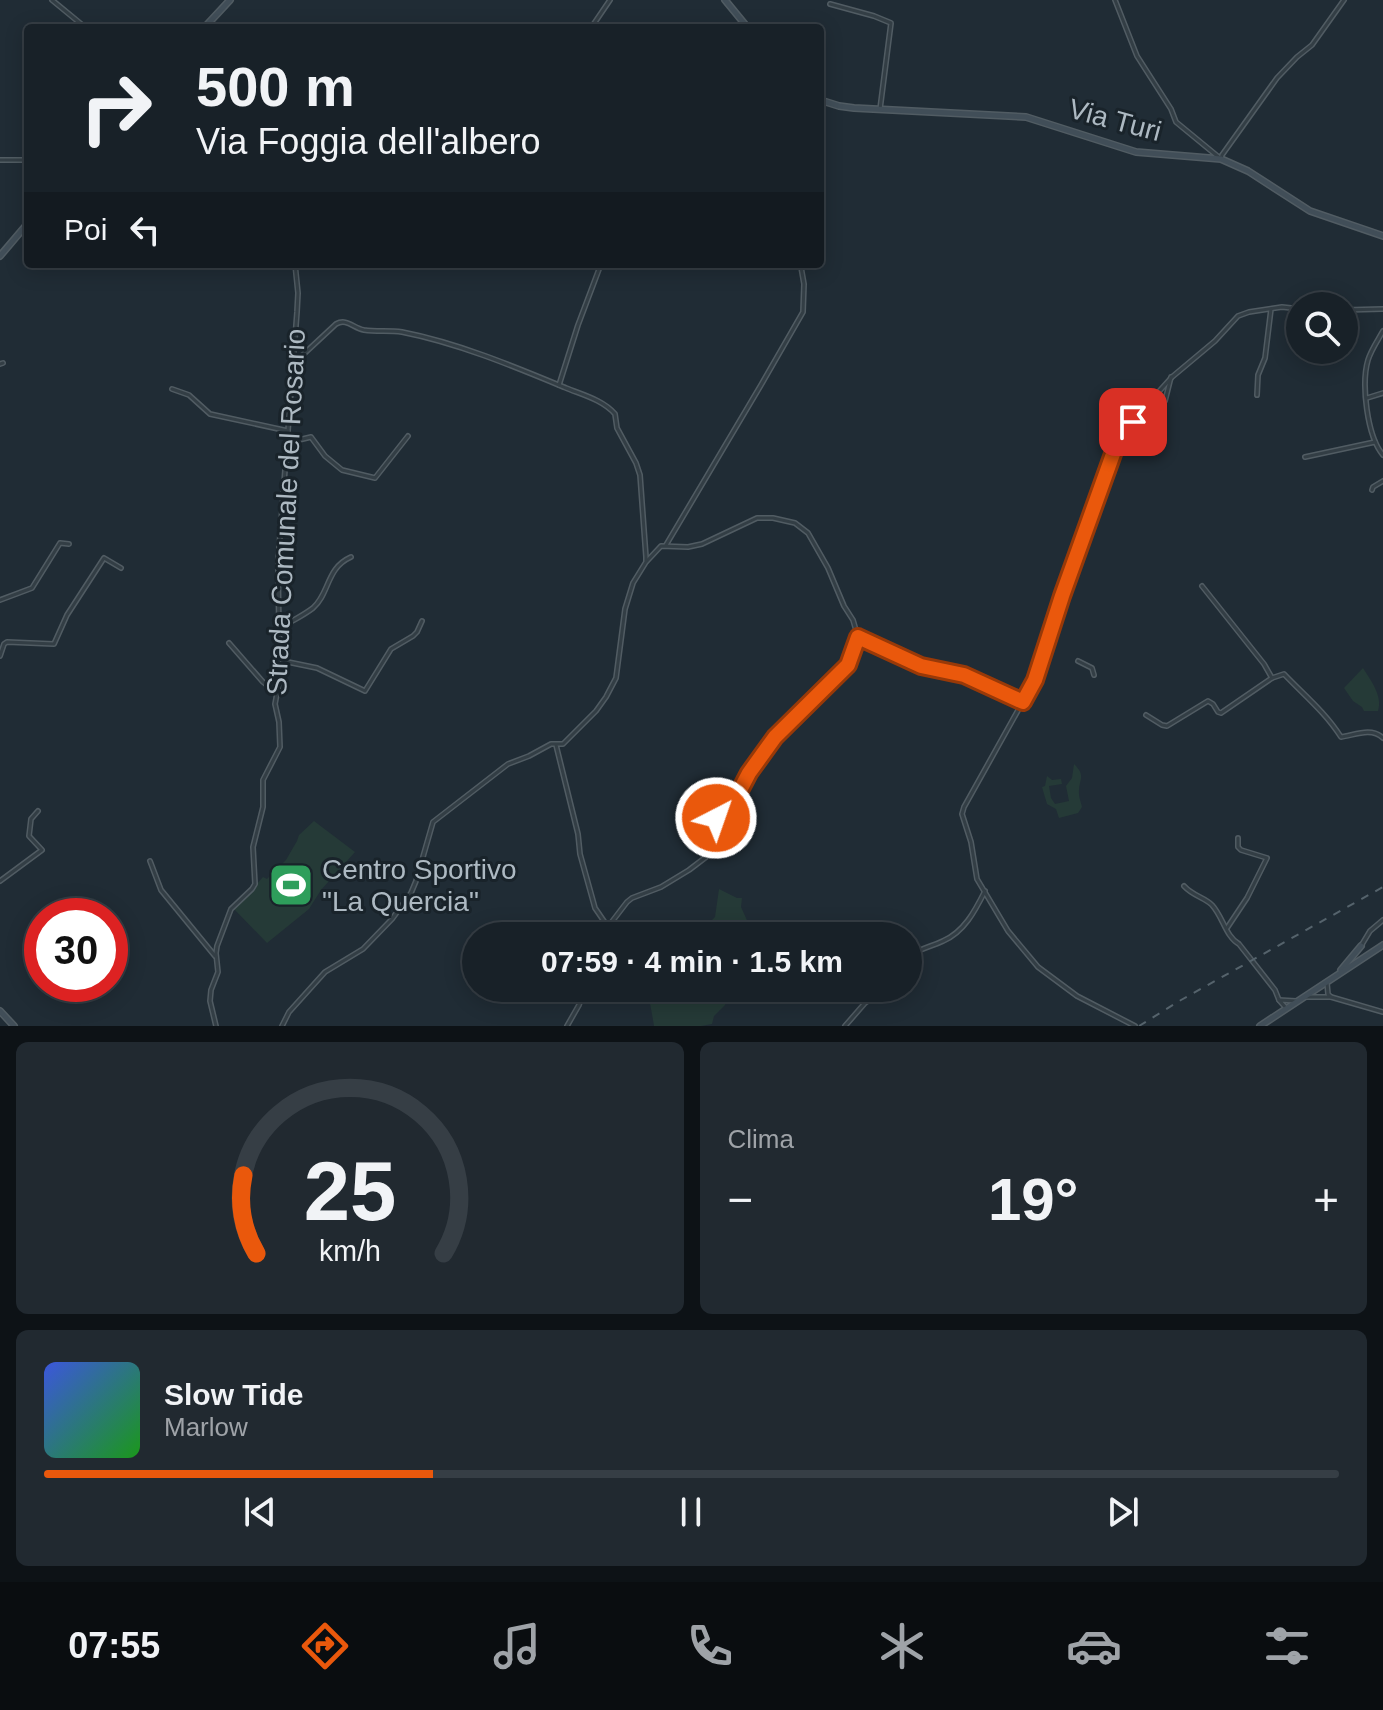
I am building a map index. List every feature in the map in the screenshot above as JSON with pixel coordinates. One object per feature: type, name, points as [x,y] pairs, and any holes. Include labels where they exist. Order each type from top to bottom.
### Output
[{"type":"main road","points":[[208,24],[230,0]]},
{"type":"main road","points":[[725,0],[745,24]]},
{"type":"main road","name":"Via Turi","points":[[824,101],[845,107],[1026,117],[1136,152],[1221,159],[1248,171],[1310,211],[1375,234],[1383,233]]},
{"type":"main road","points":[[0,256],[24,228]]},
{"type":"main road","points":[[1260,1026],[1383,945]]},
{"type":"main road","points":[[1338,974],[1361,946]]},
{"type":"main road","points":[[1361,946],[1359,953],[1363,958]]},
{"type":"main road","points":[[1353,964],[1361,946]]},
{"type":"main road","points":[[1351,956],[1353,964]]},
{"type":"main road","points":[[0,1011],[14,1026]]},
{"type":"street","points":[[52,0],[81,24]]},
{"type":"street","points":[[594,24],[610,0]]},
{"type":"street","points":[[1115,0],[1137,56],[1176,122],[1221,159],[1277,78],[1312,45],[1344,0]]},
{"type":"street","points":[[830,4],[891,23],[880,109]]},
{"type":"street","points":[[0,160],[24,160]]},
{"type":"street","name":"Strada Comunale del Rosario","points":[[216,1026],[210,1001],[218,972],[217,946],[231,909],[255,884],[253,847],[263,807],[263,780],[280,747],[275,704],[283,661],[278,562],[298,293],[295,268]]},
{"type":"street","points":[[559,385],[599,268]]},
{"type":"street","points":[[666,545],[803,312],[801,268]]},
{"type":"street","points":[[1135,1026],[1077,996],[1038,967],[1008,931],[977,879],[971,842],[962,814],[1035,680],[1062,596],[1117,446],[1127,428],[1172,377],[1215,341],[1238,316],[1286,307]]},
{"type":"street","points":[[1257,395],[1271,309]]},
{"type":"street","points":[[1358,310],[1383,309]]},
{"type":"street","points":[[293,364],[336,324],[344,322],[365,330],[395,331],[426,338],[502,362],[600,403],[614,411],[617,428],[638,468],[646,562]]},
{"type":"street","points":[[1383,331],[1368,360],[1367,398],[1370,428],[1383,455]]},
{"type":"street","points":[[1154,397],[1165,401],[1172,377]]},
{"type":"street","points":[[172,389],[189,395],[210,414],[288,431]]},
{"type":"street","points":[[1367,398],[1383,393]]},
{"type":"street","points":[[286,443],[311,437],[325,456],[342,470],[375,478],[408,436]]},
{"type":"street","points":[[1305,457],[1375,442]]},
{"type":"street","points":[[1372,490],[1383,481]]},
{"type":"street","points":[[282,1026],[289,1012],[325,972],[363,949],[392,919],[411,893],[433,822],[508,764],[553,745],[563,744],[596,711],[616,678],[625,609],[634,579],[661,546],[702,544],[757,518],[795,523],[808,533],[853,620],[858,637],[848,665],[775,737],[738,794],[716,812],[716,818],[727,831],[727,841],[661,887],[632,898],[612,922]]},
{"type":"street","points":[[0,600],[32,588],[60,543],[69,544]]},
{"type":"street","points":[[279,627],[314,607],[339,564],[351,557]]},
{"type":"street","points":[[0,656],[7,642],[54,644],[67,615],[104,558],[121,568]]},
{"type":"street","points":[[1202,586],[1272,678]]},
{"type":"street","points":[[283,661],[317,668],[365,691],[391,649],[417,632],[422,621]]},
{"type":"street","points":[[858,637],[921,666],[964,675],[1023,702]]},
{"type":"street","points":[[229,643],[263,682],[277,693]]},
{"type":"street","points":[[1078,661],[1092,668],[1094,675]]},
{"type":"street","points":[[1146,715],[1167,726],[1211,701],[1221,713],[1272,678],[1284,674],[1324,712],[1341,737],[1374,733],[1383,738]]},
{"type":"street","points":[[1194,710],[1197,715]]},
{"type":"street","points":[[553,745],[595,908],[605,922]]},
{"type":"street","points":[[0,881],[42,850],[29,836],[31,819],[38,811]]},
{"type":"street","points":[[1227,928],[1247,898],[1267,858],[1241,850],[1238,838]]},
{"type":"street","points":[[150,861],[161,890],[216,957]]},
{"type":"street","points":[[1184,886],[1212,906],[1232,940],[1239,944],[1287,1009]]},
{"type":"street","points":[[922,947],[945,941],[961,929],[985,891]]},
{"type":"street","points":[[1361,946],[1370,931],[1383,920]]},
{"type":"street","points":[[1327,983],[1328,996]]},
{"type":"street","points":[[1316,990],[1383,1012]]},
{"type":"street","points":[[1279,1000],[1328,996]]},
{"type":"street","points":[[567,1026],[580,1002]]},
{"type":"street","points":[[845,1026],[867,1002]]},
{"type":"green space","points":[[1363,668],[1378,694],[1378,711],[1364,711],[1344,688]]},
{"type":"green space","points":[[1074,764],[1081,775],[1079,794],[1082,807],[1078,813],[1059,818],[1056,809],[1047,804],[1042,787],[1047,776],[1052,780],[1061,779],[1062,784],[1049,786],[1051,798],[1055,804],[1069,801],[1066,786],[1072,778]]},
{"type":"green space","name":"Centro Sportivo \"La Quercia\"","points":[[314,821],[355,852],[321,890],[309,909],[267,943],[234,909],[263,877],[267,879],[286,860],[299,835]]},
{"type":"green space","points":[[719,889],[742,898],[741,907],[748,922],[710,922],[715,917]]},
{"type":"green space","points":[[650,1002],[727,1002],[714,1016],[712,1024],[654,1026]]},
{"type":"railway","points":[[1139,1026],[1383,887]]},
{"type":"place","name":"Centro Sportivo \"La Quercia\"","points":[[291,885]]},
{"type":"route","points":[[716,818],[716,812],[738,794],[775,737],[848,665],[858,637],[928,669],[964,675],[1023,702],[1035,680],[1113,454],[1120,437],[1133,422]]}]
